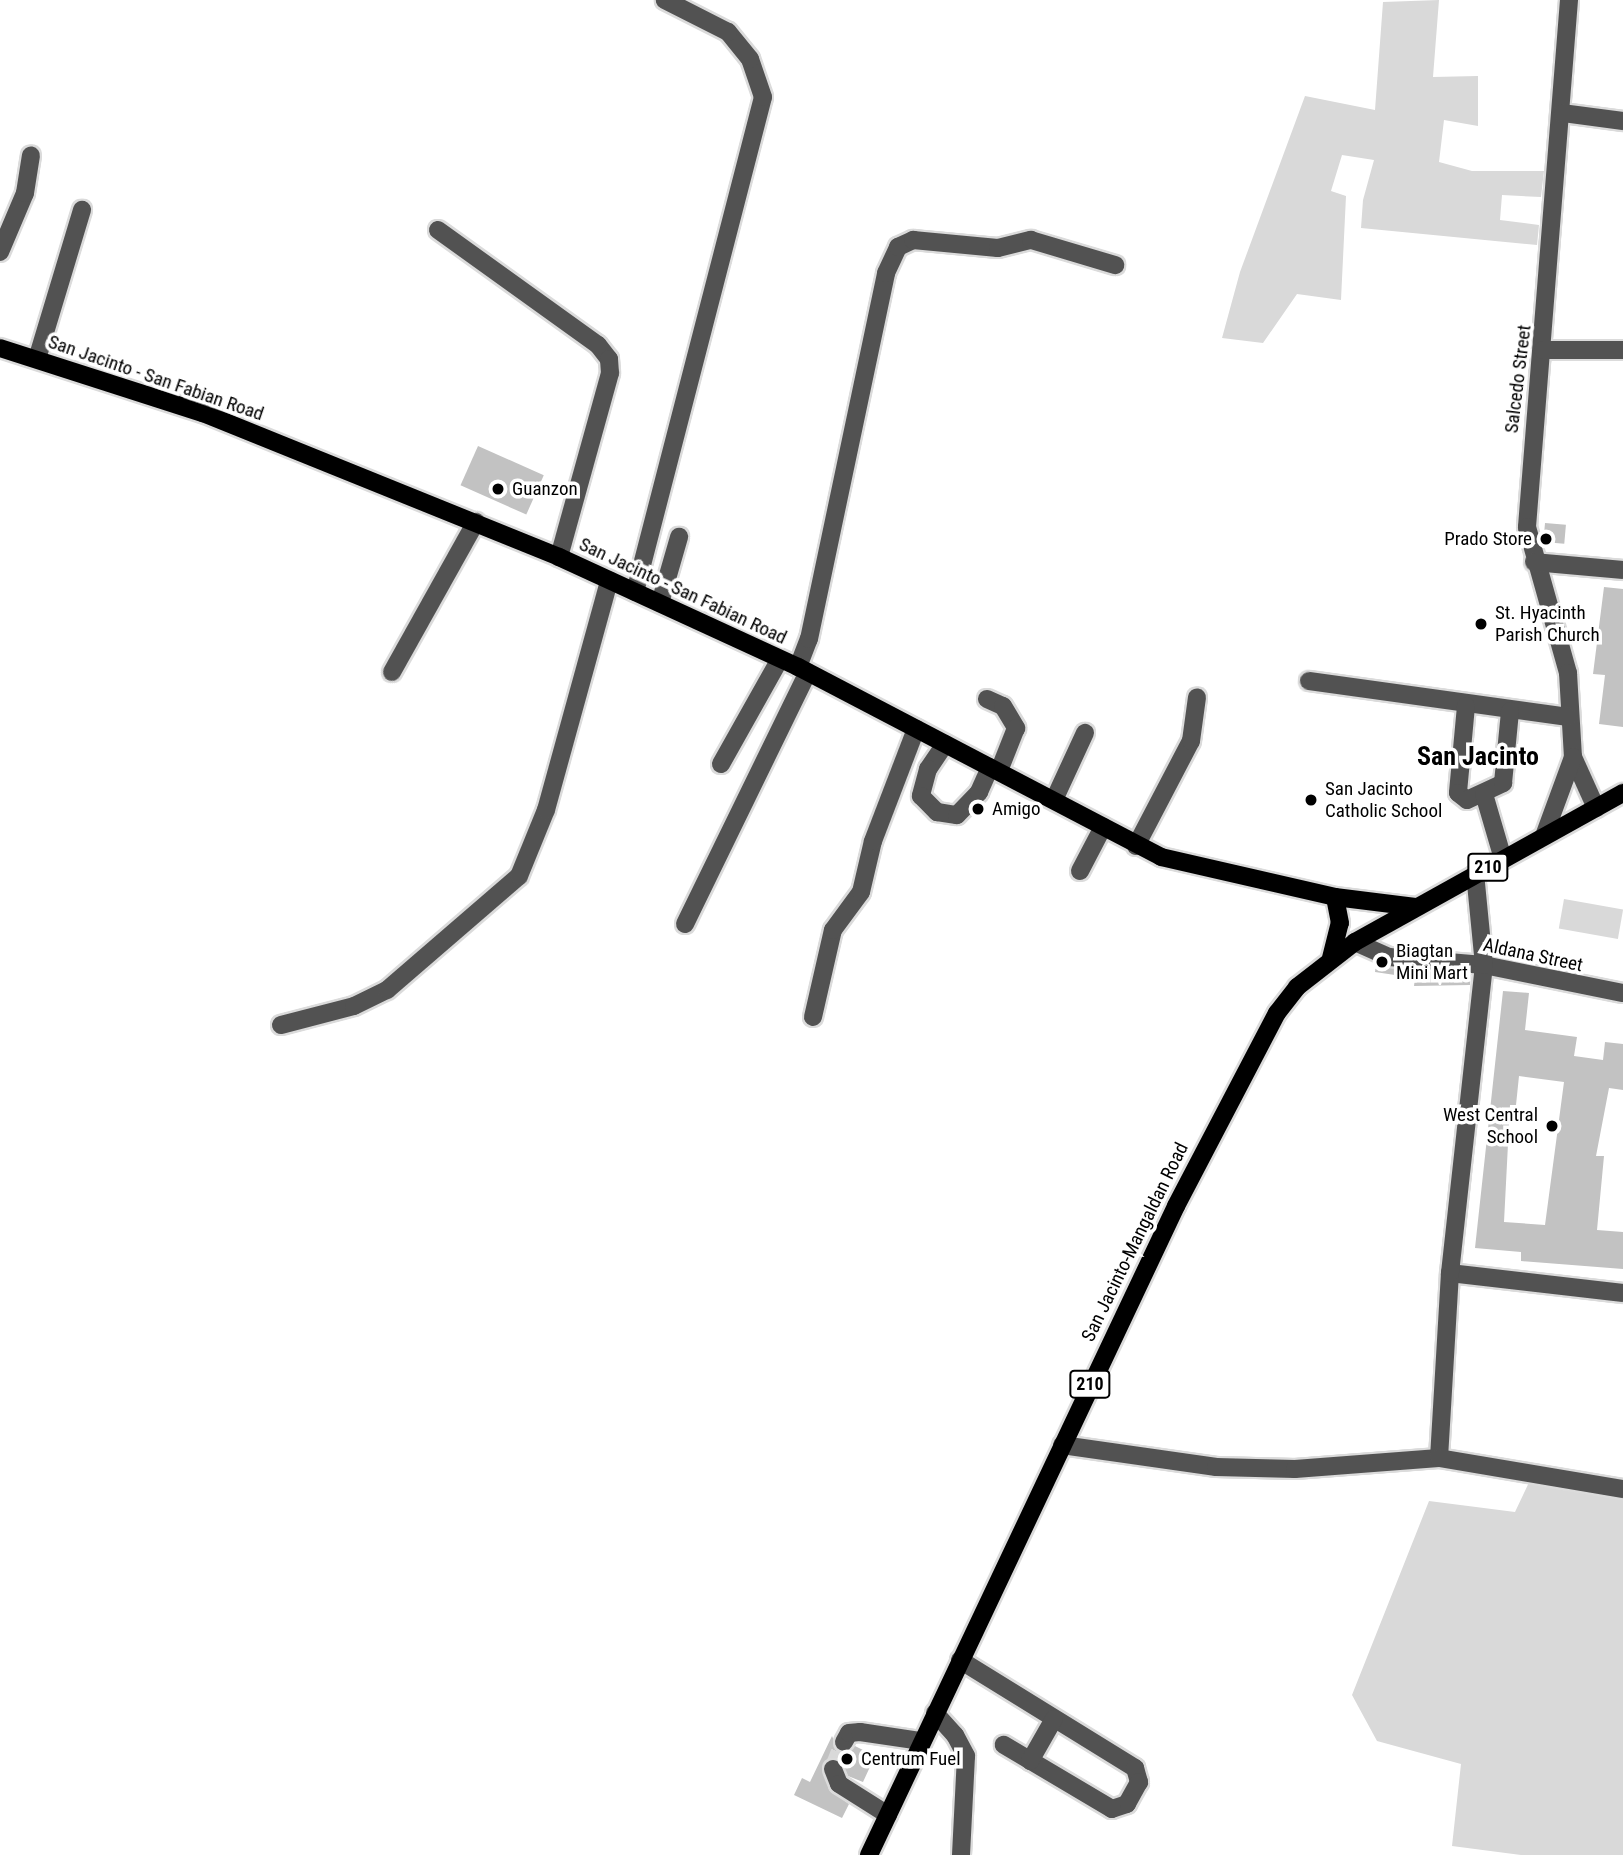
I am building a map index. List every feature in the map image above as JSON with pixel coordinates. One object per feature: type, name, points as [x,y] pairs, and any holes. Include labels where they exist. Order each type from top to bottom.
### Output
[{"type":"main road","name":"San Jacinto - San Fabian Road","points":[[0,348],[204,413],[559,558],[803,669],[1021,782],[1136,846],[1190,866],[1335,897],[1415,907]]},
{"type":"main road","name":"210","points":[[1354,942],[1623,793]]},
{"type":"main road","points":[[1331,959],[1340,923],[1335,897]]},
{"type":"main road","name":"San Jacinto-Mangaldan Road","points":[[869,1855],[1175,1206],[1297,987],[1354,942]]},
{"type":"street","points":[[635,592],[763,97],[750,60],[728,32],[665,0]]},
{"type":"street","name":"Salcedo Street","points":[[1569,0],[1563,113],[1527,503],[1534,562],[1559,632],[1567,673],[1573,757],[1596,808]]},
{"type":"street","points":[[1563,113],[1623,121]]},
{"type":"street","points":[[0,252],[25,193],[31,155]]},
{"type":"street","points":[[37,359],[82,210]]},
{"type":"street","points":[[438,230],[598,345],[609,359],[610,373],[559,558]]},
{"type":"street","points":[[685,925],[803,669],[886,273],[898,247],[913,240],[998,248],[1031,240],[1115,265]]},
{"type":"street","points":[[1543,350],[1623,350]]},
{"type":"street","points":[[392,672],[476,522]]},
{"type":"street","points":[[660,603],[679,537]]},
{"type":"street","points":[[1534,562],[1623,570]]},
{"type":"street","points":[[281,1026],[354,1006],[387,990],[519,876],[546,810],[609,581]]},
{"type":"street","points":[[721,764],[780,659]]},
{"type":"street","points":[[1309,681],[1466,706],[1569,717]]},
{"type":"street","points":[[1136,846],[1191,741],[1197,697]]},
{"type":"street","points":[[945,744],[928,769],[921,796],[937,812],[957,815],[979,792],[1016,729],[1003,706],[987,699]]},
{"type":"street","points":[[1466,706],[1458,793],[1467,800],[1496,790],[1507,775],[1510,711]]},
{"type":"street","points":[[813,1017],[834,930],[861,892],[873,841],[916,729]]},
{"type":"street","points":[[1048,797],[1085,733]]},
{"type":"street","name":"Salcedo Street","points":[[1544,836],[1573,757]]},
{"type":"street","points":[[1484,794],[1503,859]]},
{"type":"street","points":[[1080,871],[1103,827]]},
{"type":"street","points":[[1439,1458],[1450,1273],[1484,965],[1475,874]]},
{"type":"street","name":"Aldana Street","points":[[1354,942],[1389,957],[1484,965],[1623,993]]},
{"type":"street","points":[[1450,1273],[1623,1293]]},
{"type":"street","points":[[1062,1446],[1216,1467],[1295,1469],[1439,1458],[1623,1489]]},
{"type":"street","points":[[960,1660],[1135,1768],[1139,1782],[1127,1804],[1111,1809],[1004,1745]]},
{"type":"street","points":[[935,1713],[955,1735],[966,1756],[961,1855]]},
{"type":"street","points":[[1030,1761],[1054,1719]]},
{"type":"street","points":[[844,1742],[849,1732],[922,1741]]},
{"type":"street","points":[[833,1769],[839,1784],[888,1815]]},
{"type":"shaded area","points":[[1439,0],[1433,77],[1478,76],[1478,126],[1444,120],[1439,162],[1472,171],[1544,171],[1541,197],[1502,195],[1500,220],[1539,225],[1537,245],[1361,228],[1363,200],[1374,160],[1342,155],[1331,191],[1346,196],[1341,300],[1297,294],[1263,343],[1222,338],[1240,272],[1305,96],[1375,110],[1383,2]]},
{"type":"shaded area","points":[[1564,899],[1623,909],[1618,939],[1559,929]]},
{"type":"shaded area","points":[[1532,1476],[1623,1491],[1623,1855],[1521,1855],[1452,1846],[1461,1764],[1377,1741],[1352,1695],[1429,1501],[1515,1512]]},
{"type":"building","points":[[478,446],[544,475],[526,515],[461,485]]},
{"type":"building","points":[[1545,523],[1566,525],[1564,544],[1543,542]]},
{"type":"building","points":[[1604,587],[1623,589],[1623,727],[1599,724],[1605,675],[1593,674]]},
{"type":"building","points":[[1376,964],[1471,975],[1470,985],[1414,986],[1415,978],[1375,972]]},
{"type":"building","points":[[1503,991],[1529,993],[1525,1030],[1577,1037],[1574,1056],[1603,1060],[1605,1042],[1623,1044],[1623,1090],[1609,1088],[1596,1156],[1604,1156],[1597,1230],[1623,1232],[1623,1269],[1521,1261],[1521,1252],[1475,1248]],"holes":[[[1519,1076],[1564,1082],[1545,1225],[1504,1222],[1510,1105],[1516,1105]]]},
{"type":"building","points":[[832,1736],[839,1752],[855,1746],[875,1756],[863,1782],[848,1776],[839,1760],[824,1763],[829,1789],[849,1804],[842,1818],[794,1795],[802,1778],[810,1782]]},
{"type":"tunnel","points":[[833,1769],[844,1742]]},
{"type":"place","name":"Guanzon","points":[[498,489]]},
{"type":"place","name":"Prado Store","points":[[1546,539]]},
{"type":"place","name":"St. Hyacinth Parish Church","points":[[1481,624]]},
{"type":"place","name":"San Jacinto Catholic School","points":[[1311,800]]},
{"type":"place","name":"Amigo","points":[[978,809]]},
{"type":"place","name":"Biagtan Mini Mart","points":[[1382,962]]},
{"type":"place","name":"West Central School","points":[[1552,1126]]},
{"type":"place","name":"Centrum Fuel","points":[[847,1759]]},
{"type":"district","name":"San Jacinto","points":[[1478,757]]}]
